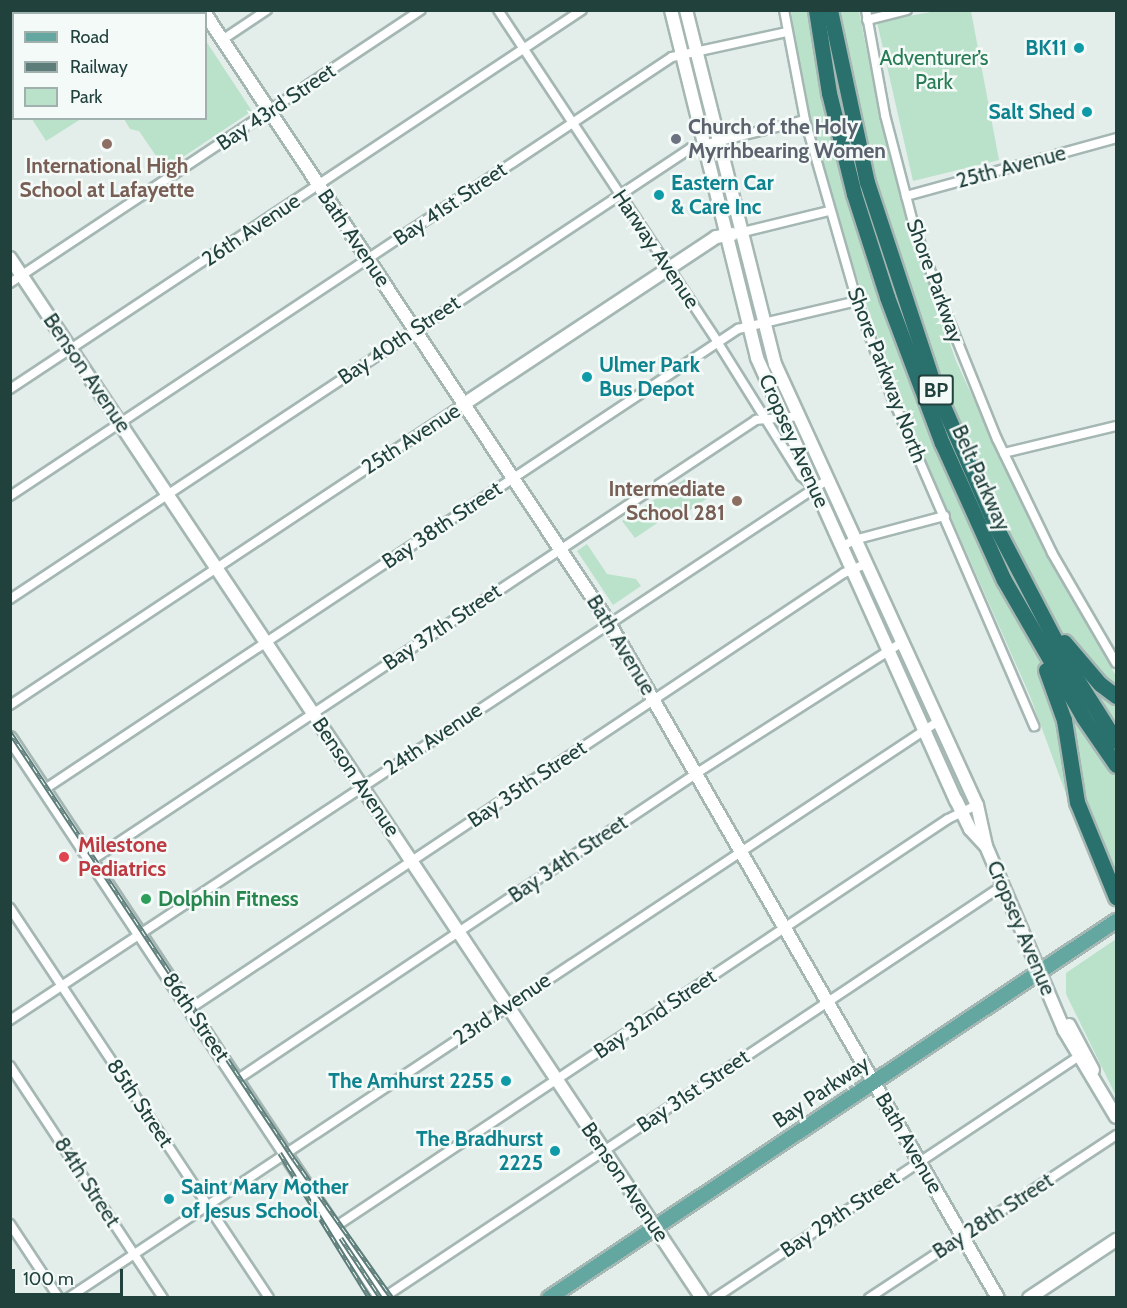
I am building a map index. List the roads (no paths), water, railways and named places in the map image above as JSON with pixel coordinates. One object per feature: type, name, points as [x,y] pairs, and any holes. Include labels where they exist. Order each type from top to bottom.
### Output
[{"type":"highway","name":"Belt Parkway","points":[[816,10],[841,145],[887,297],[942,443],[1004,580],[1083,717],[1116,765]]},
{"type":"highway","name":"Belt Parkway","points":[[830,10],[853,133],[902,294],[954,433],[997,529],[1069,667],[1116,741]]},
{"type":"highway","points":[[1024,578],[1068,648],[1116,696]]},
{"type":"highway","points":[[1004,580],[1056,695],[1064,720],[1077,802],[1111,877],[1116,897]]},
{"type":"main road","name":"Bay Parkway","points":[[549,1298],[1116,921]]},
{"type":"street","points":[[222,40],[267,10]]},
{"type":"street","name":"Bay 43rd Street","points":[[10,283],[421,10]]},
{"type":"street","name":"Harway Avenue","points":[[498,10],[718,343],[801,476],[814,486]]},
{"type":"street","name":"26th Avenue","points":[[10,389],[582,10]]},
{"type":"street","name":"Cropsey Avenue","points":[[671,10],[747,327],[781,416],[962,812],[970,829],[986,846]]},
{"type":"street","name":"Cropsey Avenue","points":[[686,10],[739,233],[762,324],[775,364],[937,722],[977,805],[986,846],[1039,971],[1057,1010],[1116,1117]]},
{"type":"street","name":"Shore Parkway North","points":[[784,10],[805,120],[829,211],[857,302],[891,395],[1034,726]]},
{"type":"street","points":[[867,15],[907,10]]},
{"type":"street","name":"Shore Parkway","points":[[867,15],[885,115],[906,196],[936,288],[1004,453],[1052,554],[1116,663]]},
{"type":"street","name":"Bath Avenue","points":[[207,18],[609,623],[998,1298]]},
{"type":"street","name":"Bay 41st Street","points":[[10,496],[672,57],[787,32]]},
{"type":"street","name":"Bay 40th Street","points":[[10,599],[620,194],[704,143],[805,120]]},
{"type":"street","name":"25th Avenue","points":[[906,196],[1116,138]]},
{"type":"street","name":"25th Avenue","points":[[10,705],[716,237],[829,211]]},
{"type":"street","name":"Benson Avenue","points":[[10,258],[702,1298]]},
{"type":"street","name":"Bay 38th Street","points":[[45,789],[718,343],[747,327],[857,302]]},
{"type":"street","name":"Bay 37th Street","points":[[92,860],[756,420],[800,416]]},
{"type":"street","points":[[1004,453],[1116,426]]},
{"type":"street","name":"24th Avenue","points":[[10,1020],[814,486],[827,480]]},
{"type":"street","points":[[841,547],[854,540],[945,516]]},
{"type":"street","name":"Bay 35th Street","points":[[191,1008],[654,699],[851,570],[865,564]]},
{"type":"street","name":"Bay 34th Street","points":[[238,1079],[697,773],[888,649],[901,643]]},
{"type":"street","name":"23rd Avenue","points":[[68,1298],[937,722]]},
{"type":"street","name":"86th Street","points":[[10,738],[382,1298]]},
{"type":"street","name":"Bay 32nd Street","points":[[335,1227],[785,928],[962,812],[977,805]]},
{"type":"street","name":"Bay 31st Street","points":[[382,1298],[1002,886]]},
{"type":"street","name":"85th Street","points":[[10,908],[269,1298]]},
{"type":"street","name":"Bay 29th Street","points":[[715,1298],[1081,1055]]},
{"type":"street","name":"84th Street","points":[[10,1066],[163,1298]]},
{"type":"street","name":"Bay 28th Street","points":[[869,1298],[1116,1135]]},
{"type":"street","points":[[10,1224],[59,1298]]},
{"type":"street","points":[[1029,1298],[1116,1240]]},
{"type":"railway","points":[[10,732],[294,1159],[392,1298]]},
{"type":"railway","points":[[280,1153],[370,1298]]},
{"type":"railway","points":[[341,1238],[381,1298]]},
{"type":"place","name":"BK11","points":[[1079,48]]},
{"type":"place","name":"Salt Shed","points":[[1087,112]]},
{"type":"place","name":"Church of the Holy Myrrhbearing Women","points":[[676,139]]},
{"type":"place","name":"International High School at Lafayette","points":[[107,144]]},
{"type":"place","name":"Eastern Car & Care Inc","points":[[659,195]]},
{"type":"place","name":"Ulmer Park Bus Depot","points":[[587,377]]},
{"type":"place","name":"Intermediate School 281","points":[[737,501]]},
{"type":"place","name":"Milestone Pediatrics","points":[[64,857]]},
{"type":"place","name":"Dolphin Fitness","points":[[146,899]]},
{"type":"place","name":"The Amhurst 2255","points":[[506,1081]]},
{"type":"place","name":"The Bradhurst 2225","points":[[555,1151]]},
{"type":"place","name":"Saint Mary Mother of Jesus School","points":[[169,1199]]},
{"type":"park label","name":"Adventurer’s Park","points":[[934,70]]}]
